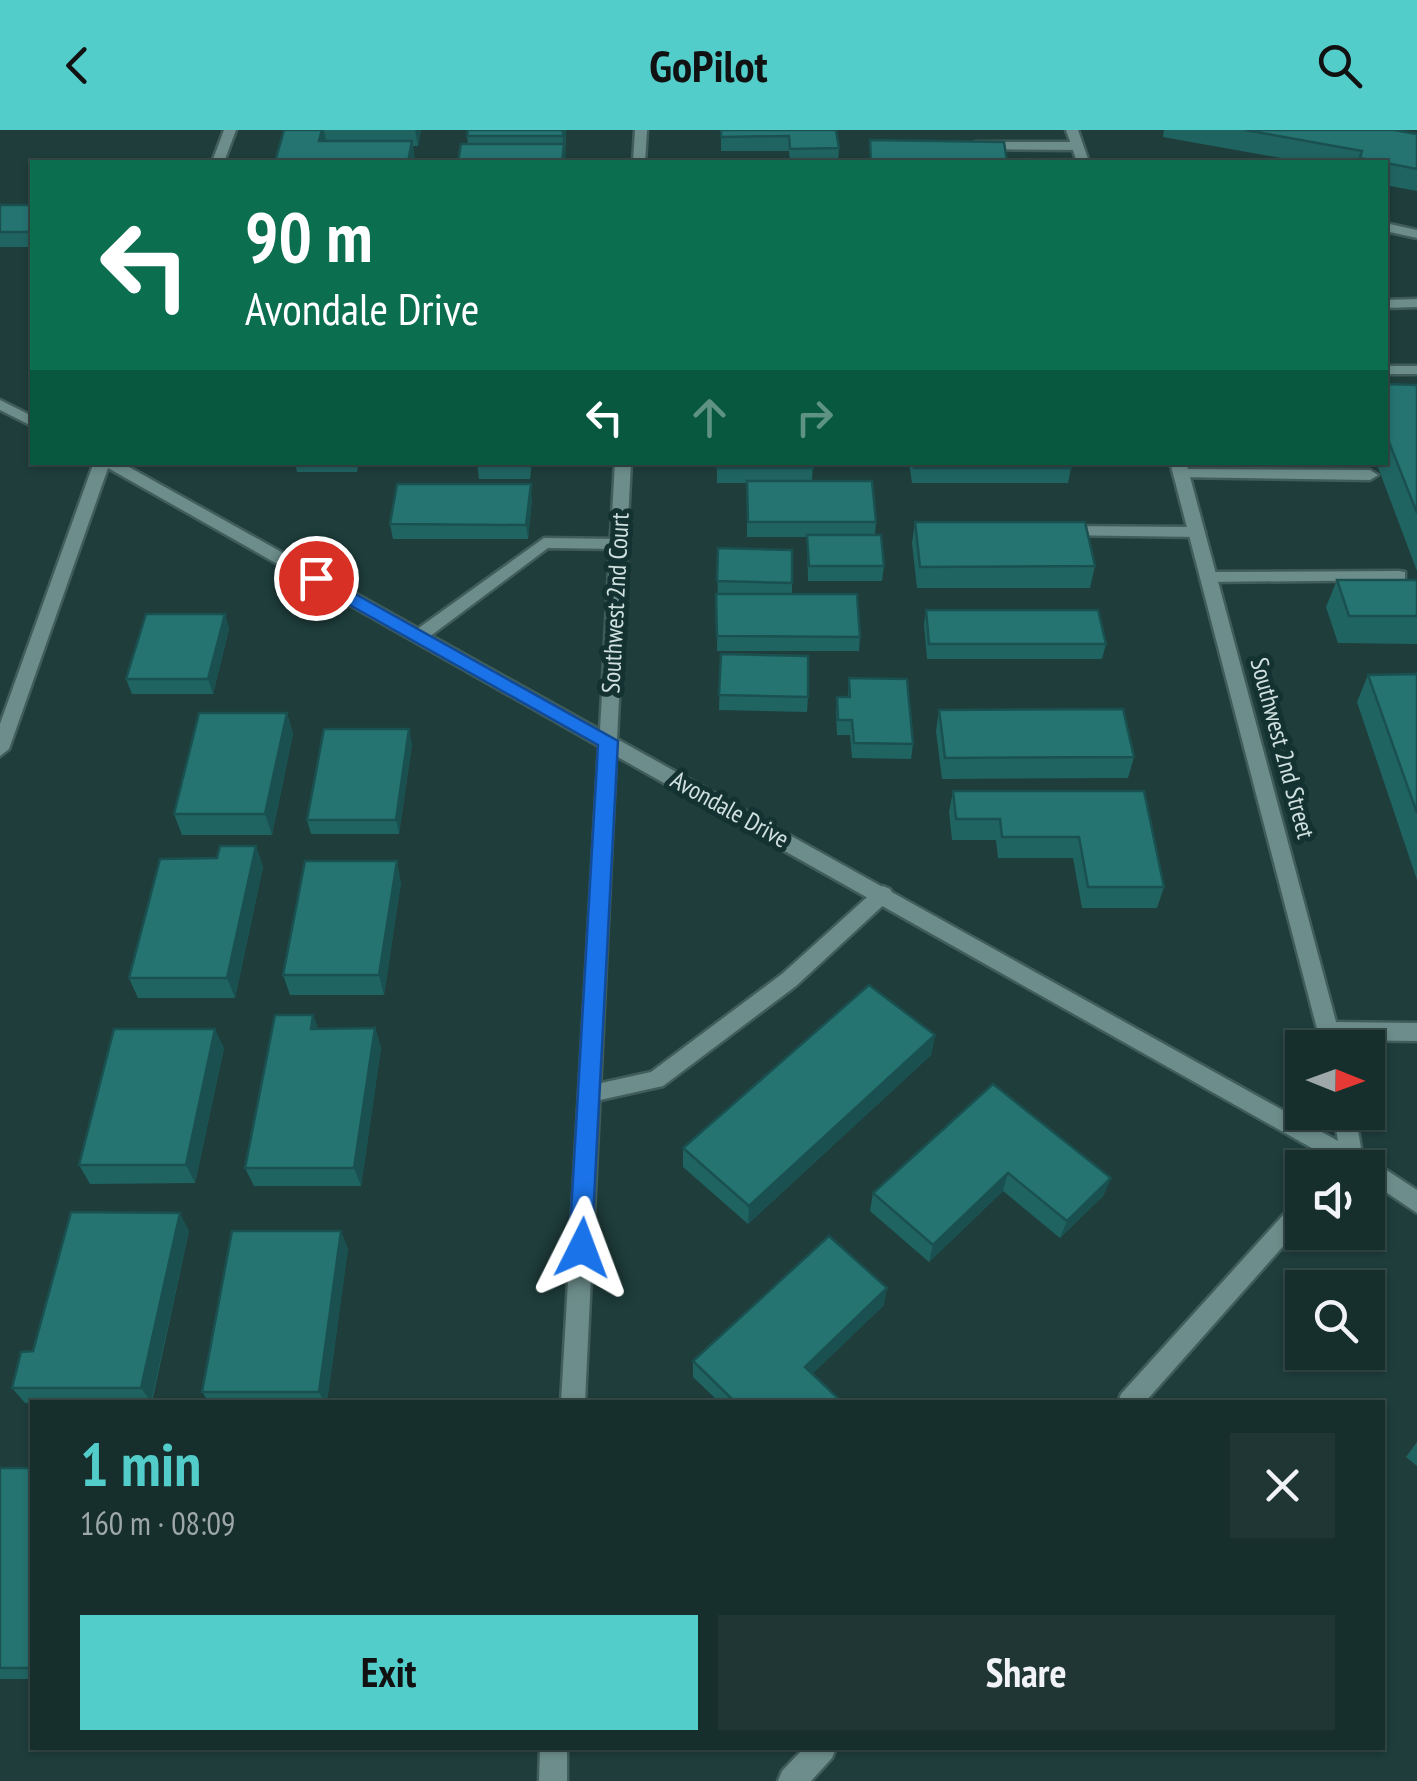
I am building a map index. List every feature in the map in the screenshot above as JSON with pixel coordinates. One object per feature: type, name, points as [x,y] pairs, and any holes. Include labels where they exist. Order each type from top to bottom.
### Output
[{"type":"street","points":[[219,160],[230,130]]},
{"type":"street","points":[[639,160],[641,130]]},
{"type":"street","points":[[1072,130],[1082,160]]},
{"type":"street","points":[[969,146],[1077,146]]},
{"type":"street","points":[[1388,228],[1417,234]]},
{"type":"street","points":[[1388,304],[1417,304]]},
{"type":"street","points":[[1388,370],[1417,370]]},
{"type":"street","points":[[0,404],[30,421]]},
{"type":"street","points":[[0,749],[104,465]]},
{"type":"street","name":"Avondale Drive","points":[[110,465],[883,894],[1330,1150]]},
{"type":"street","name":"Southwest 2nd Court","points":[[574,1400],[623,465]]},
{"type":"street","points":[[1180,468],[1370,475]]},
{"type":"street","name":"Southwest 2nd Street","points":[[1180,468],[1329,1030]]},
{"type":"street","points":[[1038,530],[1197,532]]},
{"type":"street","points":[[419,636],[544,542],[618,544]]},
{"type":"street","points":[[1209,577],[1400,576]]},
{"type":"street","points":[[590,1093],[656,1080],[789,980],[883,894]]},
{"type":"street","points":[[1385,1035],[1417,1032]]},
{"type":"street","name":"Avondale Drive","points":[[1385,1183],[1417,1203]]},
{"type":"street","points":[[1132,1400],[1285,1229]]},
{"type":"street","points":[[552,1781],[554,1750]]},
{"type":"street","points":[[792,1781],[820,1750]]},
{"type":"building","points":[[284,130],[322,130],[319,141],[412,141],[408,160],[276,160]]},
{"type":"building","points":[[468,130],[563,130],[563,136],[467,136]]},
{"type":"building","points":[[721,130],[836,130],[839,148],[790,149],[789,136],[721,137]]},
{"type":"building","points":[[1245,130],[1394,130],[1417,134],[1417,169],[1388,163],[1388,160],[1360,158],[1362,151]]},
{"type":"building","points":[[870,140],[1004,142],[1007,160],[871,160]]},
{"type":"building","points":[[461,144],[564,144],[562,160],[458,160]]},
{"type":"building","points":[[0,205],[30,205],[30,232],[0,232]]},
{"type":"building","points":[[1388,384],[1417,385],[1417,513],[1388,440]]},
{"type":"building","points":[[717,465],[813,465],[813,468]]},
{"type":"building","points":[[914,465],[1071,468],[914,468]]},
{"type":"building","points":[[747,481],[872,481],[876,522],[748,522]]},
{"type":"building","points":[[397,484],[531,484],[526,525],[390,524]]},
{"type":"building","points":[[915,522],[1085,522],[1095,566],[920,567]]},
{"type":"building","points":[[807,535],[881,535],[884,566],[809,566]]},
{"type":"building","points":[[718,548],[792,550],[792,583],[717,581]]},
{"type":"building","points":[[1337,580],[1417,580],[1417,616],[1349,616]]},
{"type":"building","points":[[716,594],[857,594],[860,637],[717,636]]},
{"type":"building","points":[[926,610],[1098,610],[1106,644],[929,644]]},
{"type":"building","points":[[146,614],[225,614],[208,679],[126,679]]},
{"type":"building","points":[[721,654],[808,656],[808,697],[719,695]]},
{"type":"building","points":[[1417,674],[1417,813],[1368,675]]},
{"type":"building","points":[[849,678],[907,679],[913,744],[854,743],[852,720],[838,720],[837,697],[850,697]]},
{"type":"building","points":[[1123,709],[1134,757],[945,758],[939,710]]},
{"type":"building","points":[[199,713],[287,713],[265,814],[174,814]]},
{"type":"building","points":[[324,729],[409,729],[396,820],[307,820]]},
{"type":"building","points":[[953,791],[1144,791],[1164,887],[1088,887],[1079,837],[1002,837],[1000,819],[956,819]]},
{"type":"building","points":[[220,846],[256,846],[227,978],[129,978],[160,859],[217,858]]},
{"type":"building","points":[[305,861],[397,861],[379,975],[283,975]]},
{"type":"building","points":[[869,985],[935,1035],[749,1206],[683,1148]]},
{"type":"building","points":[[275,1015],[313,1015],[311,1029],[375,1028],[354,1168],[245,1168]]},
{"type":"building","points":[[114,1029],[215,1029],[186,1165],[79,1165]]},
{"type":"building","points":[[993,1084],[1111,1178],[1067,1221],[1008,1173],[933,1245],[873,1193]]},
{"type":"building","points":[[71,1212],[180,1213],[141,1388],[12,1388],[21,1352],[33,1351]]},
{"type":"building","points":[[232,1231],[341,1231],[319,1392],[202,1392]]},
{"type":"building","points":[[829,1236],[887,1288],[805,1367],[840,1400],[733,1400],[693,1361]]},
{"type":"building","points":[[0,1468],[30,1468],[30,1668],[0,1668]]},
{"type":"route","points":[[316,578],[608,741],[582,1248]]}]
